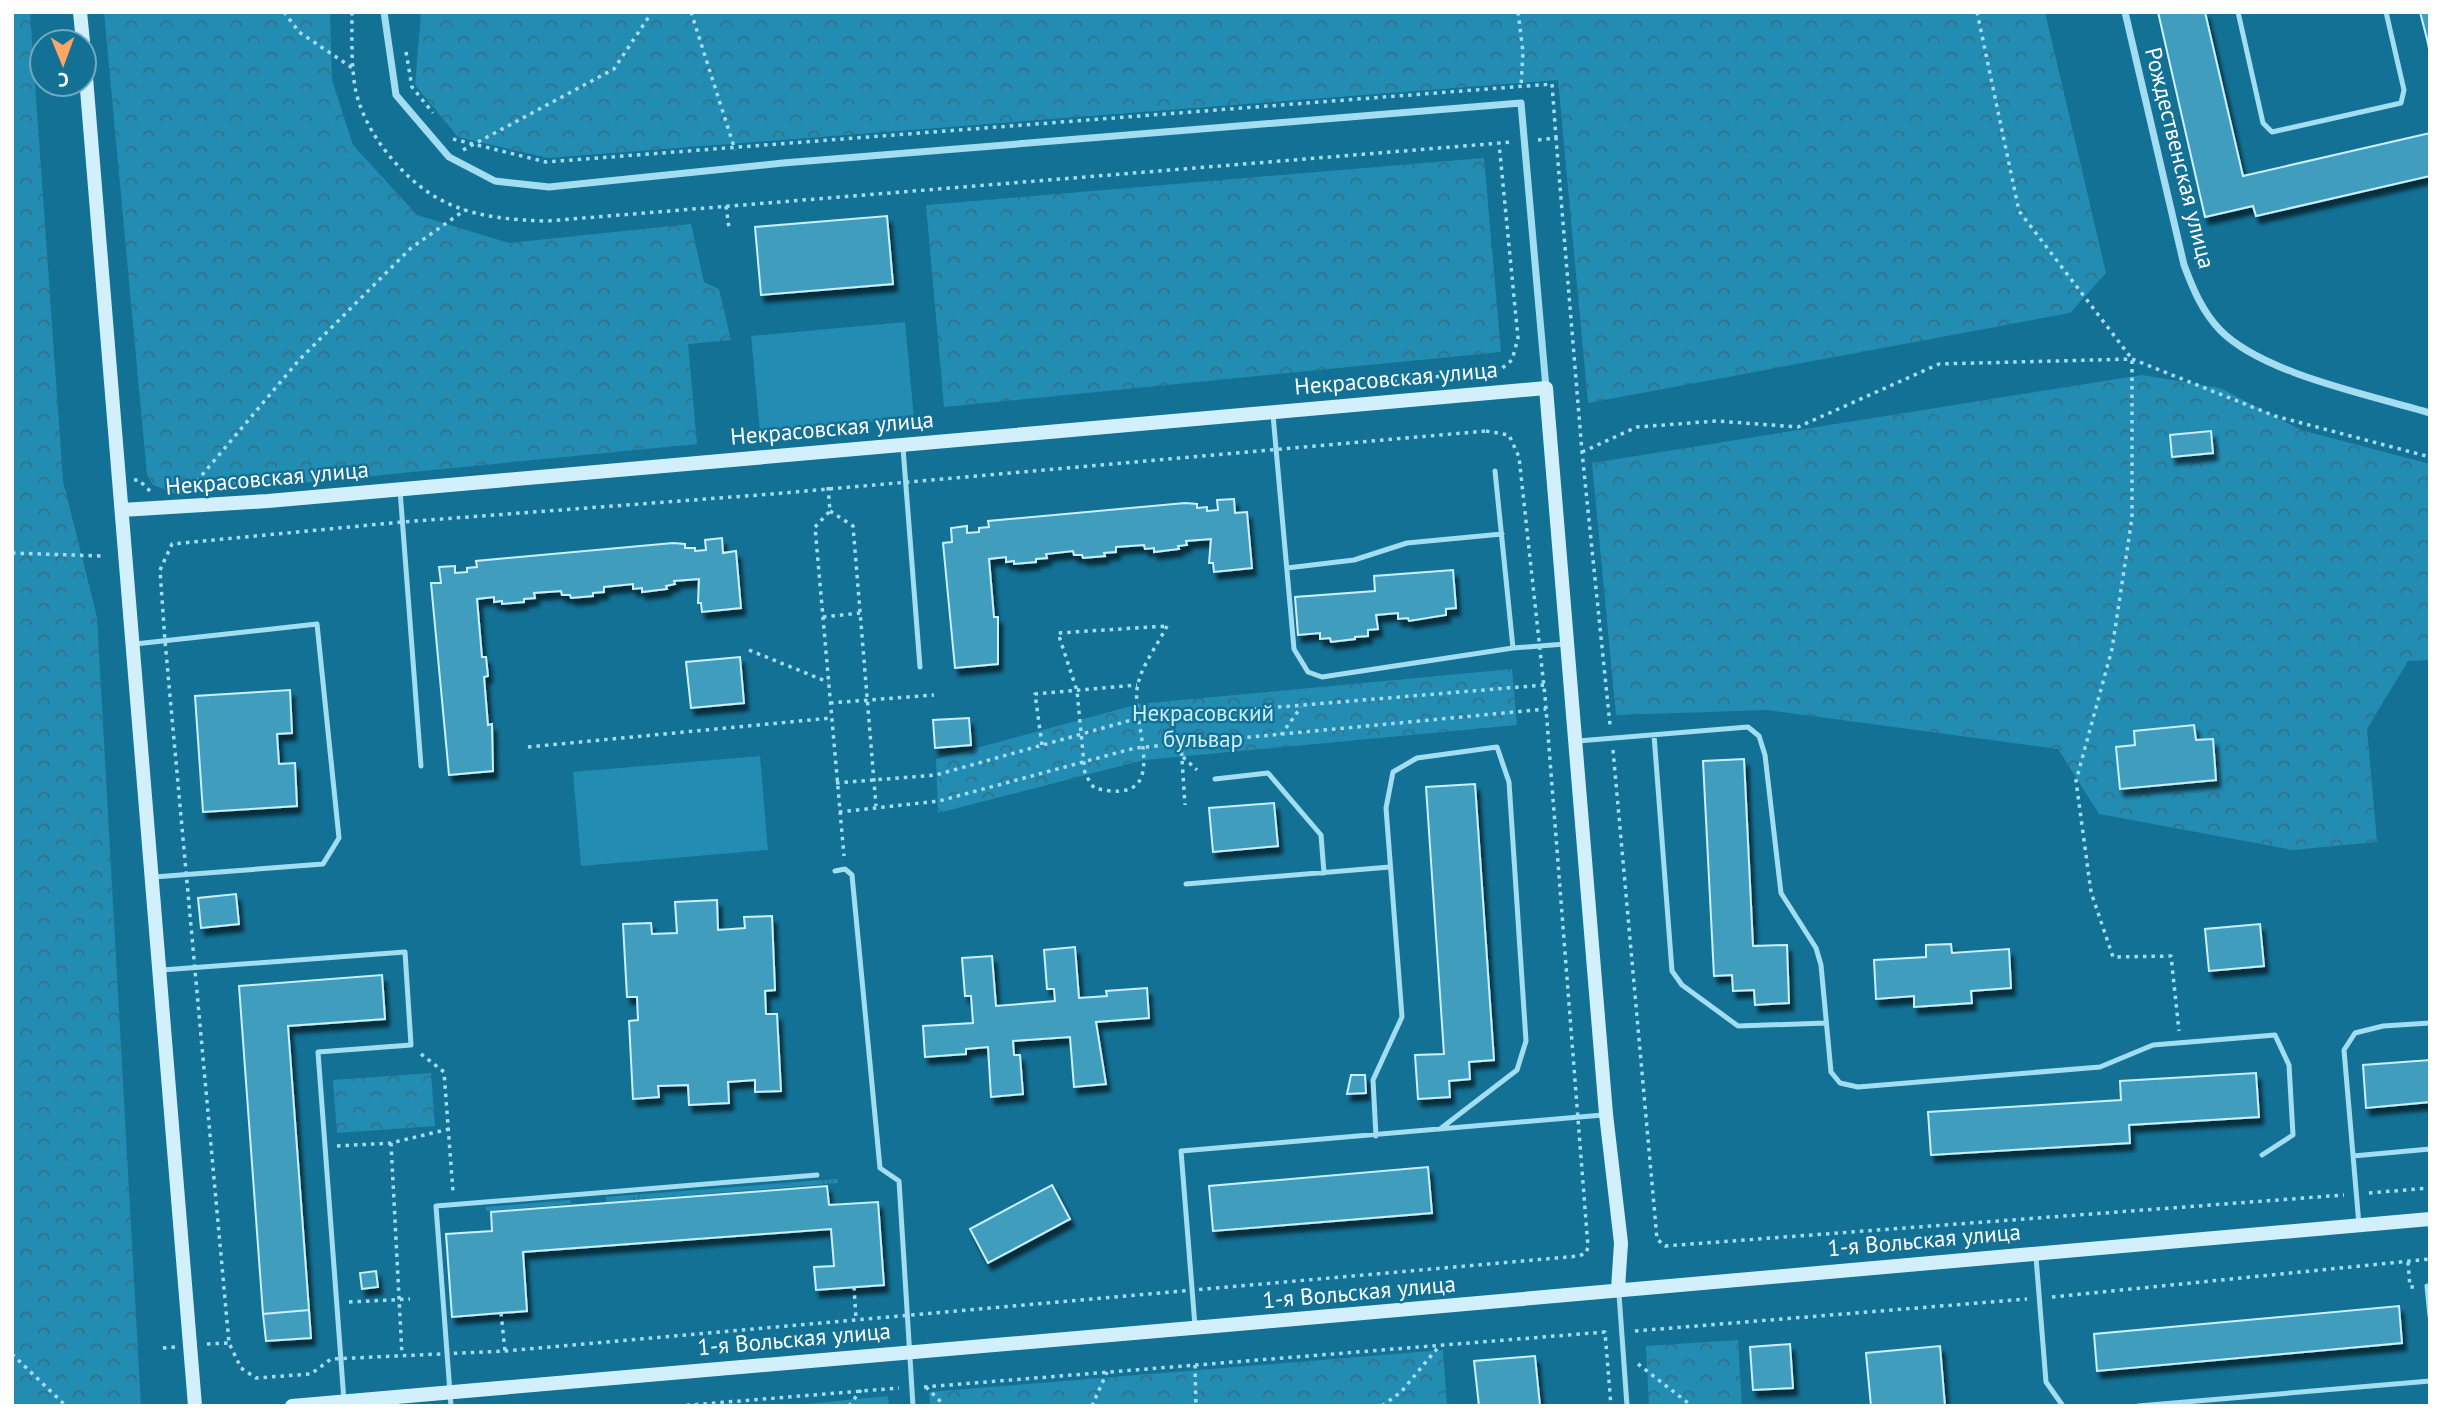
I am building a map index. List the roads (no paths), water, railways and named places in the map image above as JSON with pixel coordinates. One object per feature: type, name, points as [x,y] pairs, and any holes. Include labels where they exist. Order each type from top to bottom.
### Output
[{"type":"street","points":[[384,12],[396,95],[449,157],[495,181],[549,187],[740,168],[1521,103],[1606,1114],[1621,1244],[1618,1289]]},
{"type":"street","name":"Рождественская улица","points":[[2125,12],[2184,265],[2196,299],[2221,331],[2279,367],[2430,413]]},
{"type":"street","points":[[88,98],[154,877],[195,1406]]},
{"type":"street","name":"Некрасовская улица","points":[[122,510],[180,509],[1546,388]]},
{"type":"street","name":"1-я Вольская улица","points":[[292,1406],[344,1401],[450,1399],[910,1352],[2430,1219]]},
{"type":"lane","points":[[2238,12],[2263,123],[2272,132],[2401,103],[2403,90],[2386,12]]},
{"type":"lane","points":[[1273,412],[1294,649],[1308,673],[1322,677],[1513,648],[1566,644]]},
{"type":"lane","points":[[903,445],[920,667]]},
{"type":"lane","points":[[1495,471],[1513,648]]},
{"type":"lane","points":[[400,490],[421,766]]},
{"type":"lane","points":[[1287,568],[1354,560],[1407,543],[1502,534]]},
{"type":"lane","points":[[134,644],[317,624],[339,838],[323,864],[154,877]]},
{"type":"lane","points":[[1575,742],[1748,727],[1759,736],[1765,755],[1781,892],[1816,948],[1821,965],[1831,1072],[1840,1083],[1858,1087],[2100,1067],[2153,1045],[2275,1035],[2289,1065],[2293,1135],[2262,1155]]},
{"type":"lane","points":[[1654,735],[1672,971],[1682,985],[1738,1026],[1826,1023]]},
{"type":"lane","points":[[1376,1136],[1373,1080],[1402,1017],[1386,808],[1393,772],[1417,758],[1497,747],[1509,782],[1526,1041],[1517,1070],[1440,1129]]},
{"type":"lane","points":[[1215,779],[1268,773],[1321,835],[1324,873]]},
{"type":"lane","points":[[1186,884],[1391,867]]},
{"type":"lane","points":[[835,870],[845,869],[852,876],[880,1168],[899,1181],[914,1406]]},
{"type":"lane","points":[[161,970],[405,952],[411,1045],[318,1052],[344,1401]]},
{"type":"lane","points":[[2359,1225],[2344,1050],[2355,1033],[2383,1026],[2430,1023]]},
{"type":"lane","points":[[1195,1328],[1181,1151],[1606,1114]]},
{"type":"lane","points":[[2353,1156],[2430,1149]]},
{"type":"lane","points":[[450,1399],[436,1206],[817,1175]]},
{"type":"lane","points":[[2036,1254],[2046,1382],[2063,1406]]},
{"type":"lane","points":[[2427,1286],[2430,1316]]},
{"type":"lane","points":[[1618,1289],[1627,1406]]},
{"type":"lane","points":[[2138,1406],[2430,1381]]},
{"type":"park label","name":"Некрасовский бульвар","points":[[1203,726]]}]
